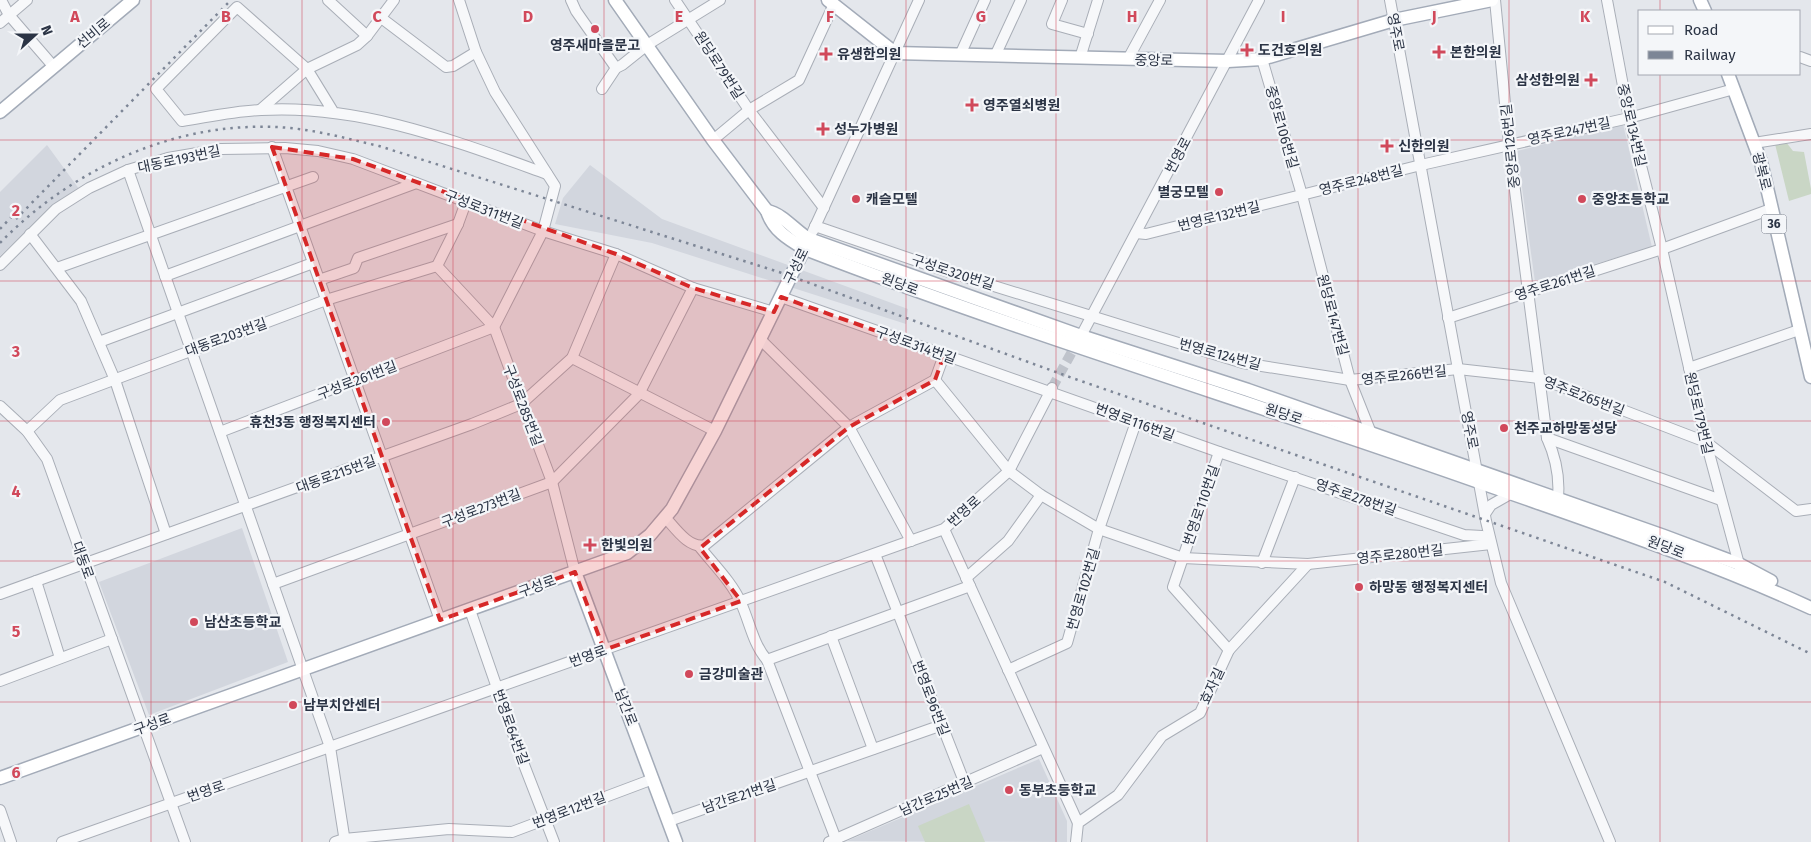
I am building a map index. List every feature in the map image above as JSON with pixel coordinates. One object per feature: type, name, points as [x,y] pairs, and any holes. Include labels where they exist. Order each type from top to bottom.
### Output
[{"type":"main road","name":"선비로","points":[[0,112],[133,0]]},
{"type":"main road","name":"원당로","points":[[615,0],[713,140],[767,211],[776,213],[798,232],[807,244],[1027,330],[1558,503],[1740,570],[1811,602]]},
{"type":"main road","name":"중앙로","points":[[895,53],[1228,61],[1262,59],[1394,20],[1493,0]]},
{"type":"main road","points":[[831,2],[895,53]]},
{"type":"main road","name":"광복로","points":[[1728,75],[1761,162],[1804,338],[1811,377]]},
{"type":"main road","name":"원당로","points":[[807,244],[1248,390],[1371,433],[1479,477],[1512,493],[1558,503]]},
{"type":"main road","name":"구성로","points":[[0,778],[627,553],[650,535],[672,509],[715,431],[807,244]]},
{"type":"main road","name":"원당로","points":[[1740,570],[1811,608]]},
{"type":"main road","name":"남간로","points":[[575,572],[676,842]]},
{"type":"street","points":[[1,0],[9,15],[54,67]]},
{"type":"street","points":[[0,23],[27,0]]},
{"type":"street","points":[[328,0],[367,36]]},
{"type":"street","points":[[260,110],[307,69],[357,45],[367,36],[394,0]]},
{"type":"street","points":[[459,0],[476,52],[495,92],[555,186],[543,231],[494,327]]},
{"type":"street","points":[[571,0],[576,11],[616,68]]},
{"type":"street","name":"원당로79번길","points":[[675,0],[749,110]]},
{"type":"street","points":[[602,89],[616,68],[622,66],[647,45],[720,0]]},
{"type":"street","name":"구성로","points":[[807,244],[919,0]]},
{"type":"street","points":[[960,55],[985,0]]},
{"type":"street","points":[[995,56],[1021,0]]},
{"type":"street","points":[[1062,0],[1052,24],[1088,34]]},
{"type":"street","points":[[1080,58],[1098,0]]},
{"type":"street","points":[[1128,59],[1160,0]]},
{"type":"street","name":"번영로","points":[[1081,336],[1259,0]]},
{"type":"street","name":"영주로","points":[[1390,0],[1485,514],[1501,583],[1610,842]]},
{"type":"street","name":"중앙로126번길","points":[[1493,0],[1546,438],[1556,457],[1558,503]]},
{"type":"street","name":"중앙로134번길","points":[[1606,0],[1629,118],[1662,249]]},
{"type":"street","points":[[713,140],[749,110],[799,80],[831,2]]},
{"type":"street","points":[[334,112],[307,69],[240,3],[156,89],[182,121],[260,110],[334,112],[385,120],[547,174]]},
{"type":"street","points":[[380,18],[446,67],[453,66],[476,52]]},
{"type":"street","name":"중앙로106번길","points":[[1262,59],[1302,195]]},
{"type":"street","name":"영주로247번길","points":[[1420,164],[1629,118],[1734,89]]},
{"type":"street","points":[[749,110],[824,208]]},
{"type":"street","points":[[1754,143],[1811,134]]},
{"type":"street","points":[[272,147],[440,620]]},
{"type":"street","name":"대동로193번길","points":[[0,265],[30,234],[71,198],[128,170],[195,153],[221,149],[272,147]]},
{"type":"street","name":"구성로311번길","points":[[272,147],[318,151],[352,159],[543,231],[616,254],[693,288],[774,312]]},
{"type":"street","name":"영주로248번길","points":[[1302,195],[1420,164]]},
{"type":"street","points":[[128,170],[330,747],[341,841]]},
{"type":"street","points":[[57,268],[313,178]]},
{"type":"street","points":[[165,276],[416,183]]},
{"type":"street","name":"번영로132번길","points":[[1136,233],[1146,234],[1302,195]]},
{"type":"street","name":"원당로147번길","points":[[1302,195],[1350,380],[1371,433]]},
{"type":"street","points":[[437,266],[458,224],[466,202]]},
{"type":"street","name":"영주로261번길","points":[[1448,318],[1662,249],[1771,209]]},
{"type":"street","points":[[319,280],[354,268],[358,258],[458,224]]},
{"type":"street","name":"구성로320번길","points":[[815,226],[952,273],[1092,316]]},
{"type":"street","points":[[30,234],[81,300],[115,380],[166,534]]},
{"type":"street","name":"원당로179번길","points":[[1662,249],[1706,442],[1740,570]]},
{"type":"street","name":"대동로215번길","points":[[0,594],[84,562],[246,507],[472,424],[521,404],[572,358],[616,254]]},
{"type":"street","points":[[100,342],[313,263]]},
{"type":"street","name":"대동로203번길","points":[[27,431],[60,400],[326,300],[437,266]]},
{"type":"street","name":"구성로285번길","points":[[437,266],[494,327],[521,404],[552,482],[575,572]]},
{"type":"street","points":[[552,482],[639,394],[693,288]]},
{"type":"street","name":"구성로314번길","points":[[781,297],[944,355],[1051,390]]},
{"type":"street","name":"번영로124번길","points":[[1092,316],[1243,363],[1350,380]]},
{"type":"street","name":"구성로261번길","points":[[220,432],[355,382],[494,327]]},
{"type":"street","points":[[1689,368],[1804,338]]},
{"type":"street","points":[[760,339],[849,427],[910,541]]},
{"type":"street","points":[[699,546],[728,528],[849,427],[935,380],[944,355]]},
{"type":"street","points":[[572,358],[639,394],[715,431]]},
{"type":"street","name":"영주로266번길","points":[[1350,380],[1458,369]]},
{"type":"street","name":"영주로265번길","points":[[1458,369],[1539,378],[1706,442],[1796,512],[1811,509]]},
{"type":"street","name":"번영로110번길","points":[[935,380],[1009,471],[1041,495],[1099,529],[1183,558],[1308,564]]},
{"type":"street","name":"번영로","points":[[62,842],[944,530],[1009,471],[1051,390]]},
{"type":"street","name":"번영로116번길","points":[[1051,390],[1219,452]]},
{"type":"street","name":"대동로","points":[[0,406],[27,431],[47,459],[185,842]]},
{"type":"street","points":[[1099,529],[1136,422]]},
{"type":"street","points":[[1546,438],[1721,500]]},
{"type":"street","name":"번영로110번길","points":[[1219,452],[1173,587],[1229,650]]},
{"type":"street","name":"영주로278번길","points":[[1219,452],[1464,535],[1482,536],[1491,544]]},
{"type":"street","points":[[1262,563],[1294,477]]},
{"type":"street","name":"구성로273번길","points":[[410,535],[552,482]]},
{"type":"street","points":[[1485,514],[1491,505],[1512,493]]},
{"type":"street","points":[[767,660],[898,612],[968,582],[1008,541],[1041,495]]},
{"type":"street","points":[[665,517],[690,543],[699,546],[727,580],[741,601],[758,650],[767,660],[810,772],[833,841]]},
{"type":"street","name":"번영로102번길","points":[[1008,670],[1067,643],[1099,529]]},
{"type":"street","points":[[944,530],[1078,823],[1076,842]]},
{"type":"street","points":[[273,584],[410,535]]},
{"type":"street","name":"영주로280번길","points":[[1308,564],[1491,544]]},
{"type":"street","name":"번영로96번길","points":[[875,554],[965,784]]},
{"type":"street","name":"효자길","points":[[1078,823],[1118,795],[1162,736],[1200,713],[1229,650],[1308,564]]},
{"type":"street","points":[[36,580],[60,658]]},
{"type":"street","name":"번영로64번길","points":[[470,610],[521,757],[554,842]]},
{"type":"street","points":[[831,636],[873,749]]},
{"type":"street","points":[[0,681],[112,639]]},
{"type":"street","name":"남간로21번길","points":[[668,821],[942,725]]},
{"type":"street","name":"남간로25번길","points":[[833,841],[1043,748]]},
{"type":"street","name":"번영로12번길","points":[[341,841],[449,829],[512,832],[652,779]]},
{"type":"street","points":[[0,810],[11,842]]},
{"type":"highlighted area","points":[[272,147],[353,159],[616,254],[693,288],[774,312],[781,297],[944,355],[935,380],[849,427],[700,548],[741,601],[604,650],[575,572],[440,620]]},
{"type":"shaded area","name":"중앙초등학교","points":[[1623,124],[1652,247],[1535,282],[1517,151]]},
{"type":"shaded area","points":[[47,145],[82,193],[19,238],[0,256],[0,192]]},
{"type":"shaded area","points":[[590,165],[662,219],[908,309],[906,324],[652,243],[555,224],[563,198]]},
{"type":"shaded area","name":"남산초등학교","points":[[242,528],[288,662],[149,715],[99,582]]},
{"type":"shaded area","name":"동부초등학교","points":[[1039,759],[1067,821],[1067,842],[847,841]]},
{"type":"green space","points":[[1786,142],[1793,151],[1804,152],[1811,189],[1811,194],[1789,201],[1775,144]]},
{"type":"green space","points":[[969,804],[985,842],[925,842],[918,826]]},
{"type":"tunnel","points":[[1052,388],[1079,339]]},
{"type":"railway","points":[[16,219],[231,0]]},
{"type":"railway","points":[[0,243],[29,216],[61,192],[96,171],[132,153],[170,140],[209,131],[249,127],[290,128],[379,146],[779,272],[1078,380],[1665,582],[1811,654]]},
{"type":"railway","points":[[0,229],[17,211]]},
{"type":"place","name":"영주새마을문고","points":[[595,29]]},
{"type":"place","name":"도건호의원","points":[[1247,50]]},
{"type":"place","name":"본한의원","points":[[1439,52]]},
{"type":"place","name":"유생한의원","points":[[826,54]]},
{"type":"place","name":"삼성한의원","points":[[1591,80]]},
{"type":"place","name":"영주열쇠병원","points":[[972,105]]},
{"type":"place","name":"성누가병원","points":[[823,129]]},
{"type":"place","name":"신한의원","points":[[1387,146]]},
{"type":"place","name":"별궁모텔","points":[[1219,192]]},
{"type":"place","name":"캐슬모텔","points":[[856,199]]},
{"type":"place","name":"중앙초등학교","points":[[1582,199]]},
{"type":"place","name":"휴천3동 행정복지센터","points":[[386,422]]},
{"type":"place","name":"천주교하망동성당","points":[[1504,428]]},
{"type":"place","name":"한빛의원","points":[[590,545]]},
{"type":"place","name":"하망동 행정복지센터","points":[[1359,587]]},
{"type":"place","name":"남산초등학교","points":[[194,622]]},
{"type":"place","name":"금강미술관","points":[[689,674]]},
{"type":"place","name":"남부치안센터","points":[[293,705]]},
{"type":"place","name":"동부초등학교","points":[[1009,790]]}]
